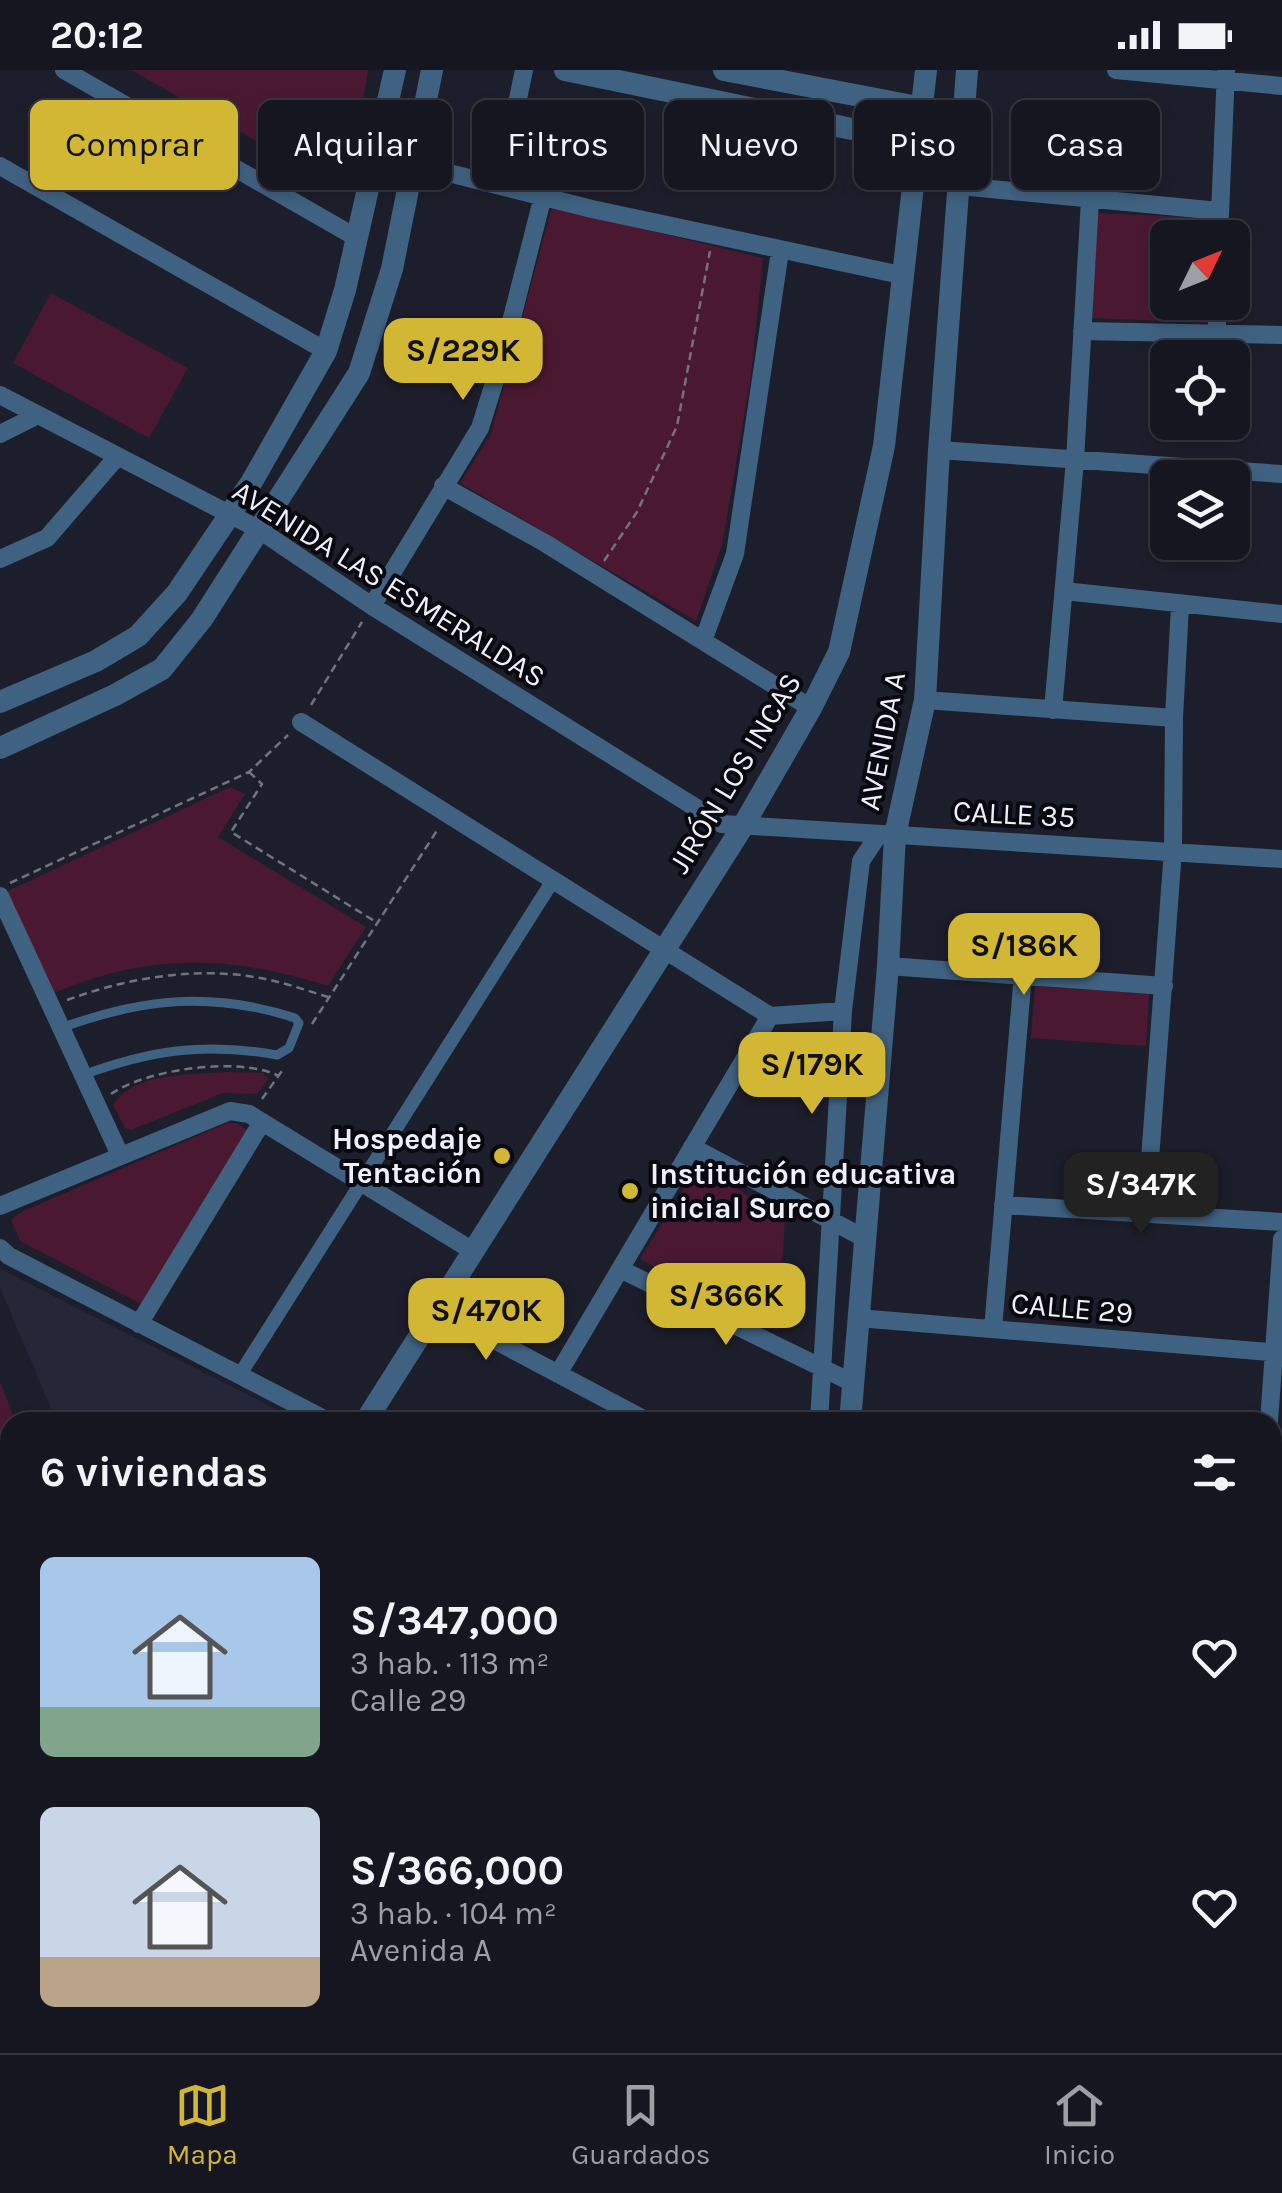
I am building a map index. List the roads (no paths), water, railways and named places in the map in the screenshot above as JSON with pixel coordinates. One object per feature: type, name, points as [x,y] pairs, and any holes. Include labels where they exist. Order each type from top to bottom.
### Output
[{"type":"street","points":[[64,70],[357,238]]},
{"type":"street","points":[[0,702],[96,661],[138,636],[177,593],[251,483],[326,351],[345,290],[395,70]]},
{"type":"street","points":[[426,100],[432,70]]},
{"type":"street","points":[[518,100],[524,70]]},
{"type":"street","points":[[564,70],[854,129]]},
{"type":"street","points":[[724,70],[791,76],[890,100]]},
{"type":"street","name":"JIRÓN LOS INCAS","points":[[924,100],[926,70]]},
{"type":"street","name":"AVENIDA A","points":[[965,100],[967,70]]},
{"type":"street","points":[[1116,70],[1225,75],[1282,86]]},
{"type":"street","points":[[1219,220],[1225,75]]},
{"type":"street","points":[[0,166],[326,351]]},
{"type":"street","points":[[991,189],[1219,211]]},
{"type":"street","points":[[0,748],[114,696],[162,669],[202,619],[359,373],[392,268],[408,190]]},
{"type":"street","points":[[520,190],[901,275]]},
{"type":"street","name":"JIRÓN LOS INCAS","points":[[371,1412],[743,826],[839,652],[884,446],[913,190]]},
{"type":"street","name":"AVENIDA A","points":[[851,1412],[888,966],[887,835],[926,700],[939,450],[960,190]]},
{"type":"street","points":[[372,606],[480,428],[543,196]]},
{"type":"street","points":[[1054,710],[1075,460],[1090,200]]},
{"type":"street","points":[[703,641],[735,554],[780,250]]},
{"type":"street","points":[[1216,320],[1216,334]]},
{"type":"street","points":[[1082,330],[1282,335]]},
{"type":"street","name":"AVENIDA LAS ESMERALDAS","points":[[0,395],[258,530],[372,606],[722,824],[743,826]]},
{"type":"street","points":[[0,434],[38,415]]},
{"type":"street","points":[[939,450],[1282,474]]},
{"type":"street","points":[[0,559],[46,538],[117,457]]},
{"type":"street","points":[[444,486],[811,708]]},
{"type":"street","points":[[1064,592],[1282,614]]},
{"type":"street","points":[[1146,1213],[1173,850],[1180,605]]},
{"type":"street","points":[[926,700],[1174,718]]},
{"type":"street","points":[[301,722],[770,1016],[843,1011]]},
{"type":"street","name":"CALLE 35","points":[[743,826],[1282,859]]},
{"type":"street","points":[[820,1412],[843,1011],[861,861],[887,835]]},
{"type":"street","points":[[239,1376],[552,882]]},
{"type":"street","points":[[0,892],[120,1156]]},
{"type":"street","points":[[888,966],[1164,986]]},
{"type":"street","points":[[993,1329],[1023,974]]},
{"type":"street","points":[[558,1374],[770,1016]]},
{"type":"street","points":[[840,1050],[878,1054]]},
{"type":"street","points":[[0,1206],[230,1111],[248,1114],[262,1122],[473,1251]]},
{"type":"street","points":[[139,1324],[262,1122]]},
{"type":"street","points":[[692,1147],[864,1238]]},
{"type":"street","points":[[1004,1205],[1282,1222]]},
{"type":"street","points":[[1270,1412],[1279,1353],[1282,1240]]},
{"type":"street","points":[[0,1248],[310,1412]]},
{"type":"street","points":[[620,1269],[853,1383]]},
{"type":"street","points":[[436,1309],[630,1412]]},
{"type":"street","name":"CALLE 29","points":[[858,1318],[1279,1353]]},
{"type":"lane","points":[[62,1028],[100,1014],[187,1000],[260,1006],[296,1018],[299,1023],[289,1048],[276,1056],[223,1048],[187,1048],[154,1053],[83,1075]]},
{"type":"place","name":"Hospedaje Tentación","points":[[502,1156]]},
{"type":"place","name":"Institución educativa inicial Surco","points":[[630,1191]]}]
